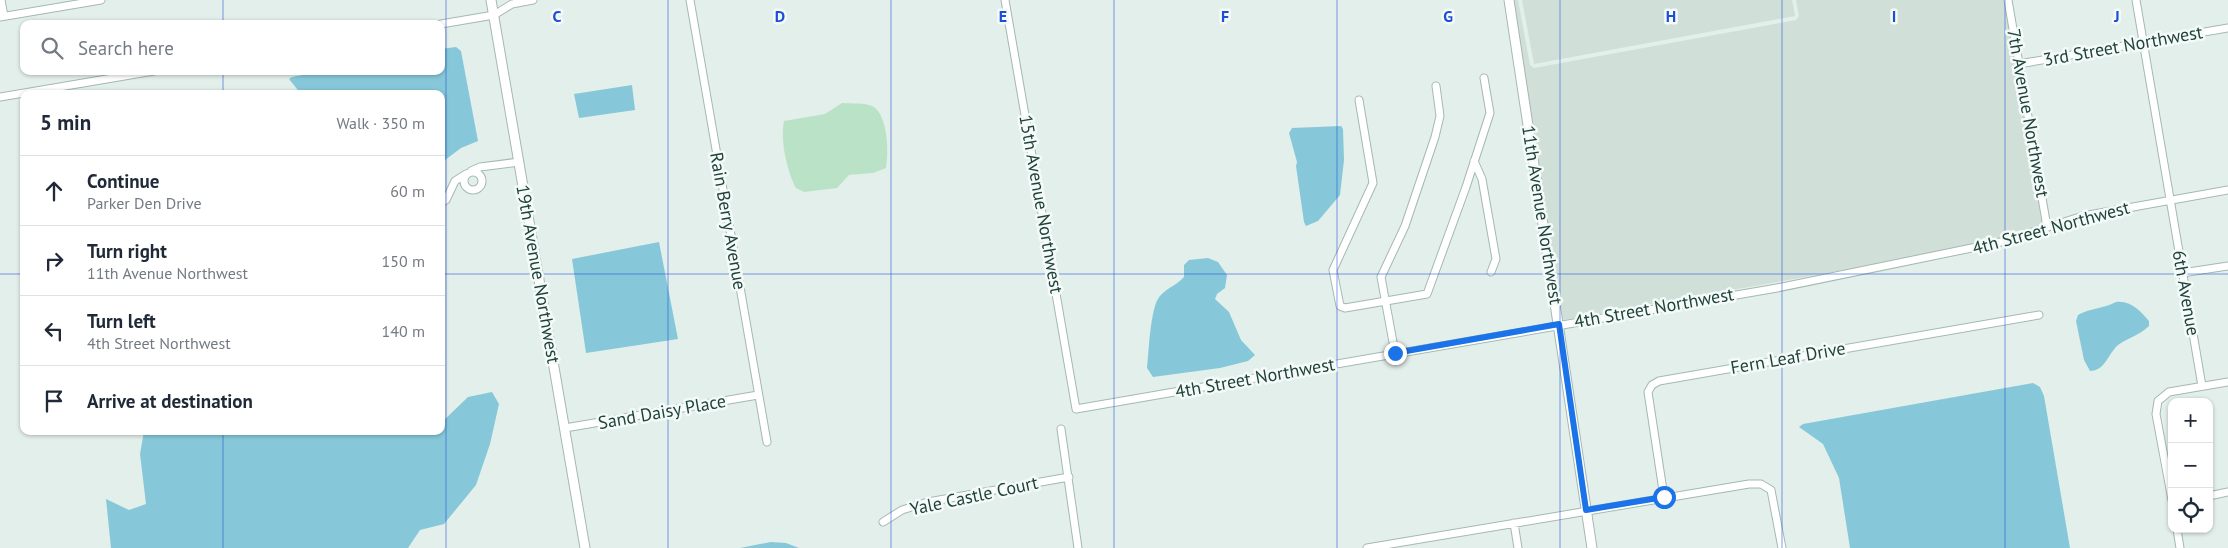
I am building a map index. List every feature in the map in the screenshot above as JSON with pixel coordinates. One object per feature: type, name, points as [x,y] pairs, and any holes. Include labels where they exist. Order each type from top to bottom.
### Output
[{"type":"street","points":[[2,0],[2,17],[101,0]]},
{"type":"street","name":"19th Avenue Northwest","points":[[491,0],[585,548]]},
{"type":"street","points":[[445,23],[494,15],[512,4],[533,0]]},
{"type":"street","name":"Rain Berry Avenue","points":[[690,0],[767,442]]},
{"type":"street","name":"15th Avenue Northwest","points":[[1005,0],[1076,409]]},
{"type":"street","name":"11th Avenue Northwest","points":[[1508,0],[1592,548]]},
{"type":"street","name":"7th Avenue Northwest","points":[[2008,0],[2047,227]]},
{"type":"street","name":"6th Avenue","points":[[2136,0],[2202,386]]},
{"type":"street","name":"3rd Street Northwest","points":[[2019,64],[2228,28]]},
{"type":"street","points":[[41,90],[130,75]]},
{"type":"street","points":[[1359,100],[1373,183],[1333,270],[1340,306],[1345,308],[1426,294],[1490,113],[1484,78]]},
{"type":"street","points":[[1395,353],[1381,277],[1408,220],[1440,116],[1436,86]]},
{"type":"street","points":[[0,97],[20,94]]},
{"type":"street","points":[[1474,161],[1482,179],[1496,259],[1491,272]]},
{"type":"street","points":[[445,201],[455,181],[468,173],[480,167],[519,162]]},
{"type":"street","points":[[451,191],[478,188],[482,178],[491,166]]},
{"type":"street","points":[[468,173],[476,172],[482,178]]},
{"type":"street","points":[[467,188],[464,183],[468,173]]},
{"type":"street","name":"4th Street Northwest","points":[[1076,409],[1891,266],[2001,242],[2091,214],[2228,190]]},
{"type":"street","points":[[2182,273],[2228,266]]},
{"type":"street","name":"Fern Leaf Drive","points":[[1664,497],[1648,392],[1652,385],[1659,381],[2039,314]]},
{"type":"street","points":[[2170,488],[2156,406],[2159,399],[2169,392],[2228,382]]},
{"type":"street","name":"Sand Daisy Place","points":[[564,428],[758,395]]},
{"type":"street","points":[[1061,429],[1078,548]]},
{"type":"street","name":"Yale Castle Court","points":[[883,522],[902,510],[928,502],[1069,477]]},
{"type":"street","points":[[1367,548],[1664,497],[1749,484],[1762,484],[1771,490],[1773,496],[1782,548]]},
{"type":"street","points":[[2213,495],[2228,492]]},
{"type":"street","points":[[1514,523],[1518,548]]},
{"type":"street","points":[[2177,533],[2180,548]]},
{"type":"shaded area","points":[[1513,0],[1518,0],[1530,65],[1534,68],[1796,20],[1799,16],[1796,0],[2004,0],[2042,224],[2000,238],[1890,262],[1563,320]]},
{"type":"shaded area","points":[[1522,0],[1792,0],[1795,16],[1534,64]]},
{"type":"green space","points":[[842,103],[867,104],[879,112],[885,127],[886,168],[873,173],[849,175],[837,188],[804,192],[796,188],[787,164],[783,137],[784,121],[825,114]]},
{"type":"water","points":[[456,47],[461,51],[478,141],[461,148],[445,160],[445,90],[298,90],[289,79],[303,75],[445,75],[445,48]]},
{"type":"water","points":[[632,85],[635,110],[579,118],[574,94]]},
{"type":"water","points":[[1341,126],[1343,129],[1344,160],[1340,195],[1318,221],[1306,226],[1296,166],[1297,162],[1289,133],[1292,128]]},
{"type":"water","points":[[659,242],[678,339],[586,353],[572,259]]},
{"type":"water","points":[[1208,258],[1218,262],[1227,275],[1225,288],[1217,294],[1215,299],[1229,312],[1241,340],[1255,355],[1248,361],[1220,368],[1153,377],[1147,368],[1152,319],[1157,302],[1163,293],[1184,277],[1184,265],[1189,260]]},
{"type":"water","points":[[2116,302],[2131,304],[2149,321],[2149,326],[2118,345],[2103,365],[2090,371],[2084,360],[2076,321],[2078,315]]},
{"type":"water","points":[[2033,383],[2040,387],[2044,396],[2070,548],[1850,548],[1839,478],[1823,444],[1799,427],[1803,424]]},
{"type":"water","points":[[492,392],[499,404],[490,444],[476,485],[444,524],[420,530],[408,548],[111,548],[106,499],[129,510],[146,504],[140,454],[143,435],[445,435],[445,419],[468,397]]},
{"type":"water","points":[[771,542],[786,543],[799,548],[740,548]]},
{"type":"route","points":[[1395,353],[1559,324],[1586,510],[1664,497]]}]
